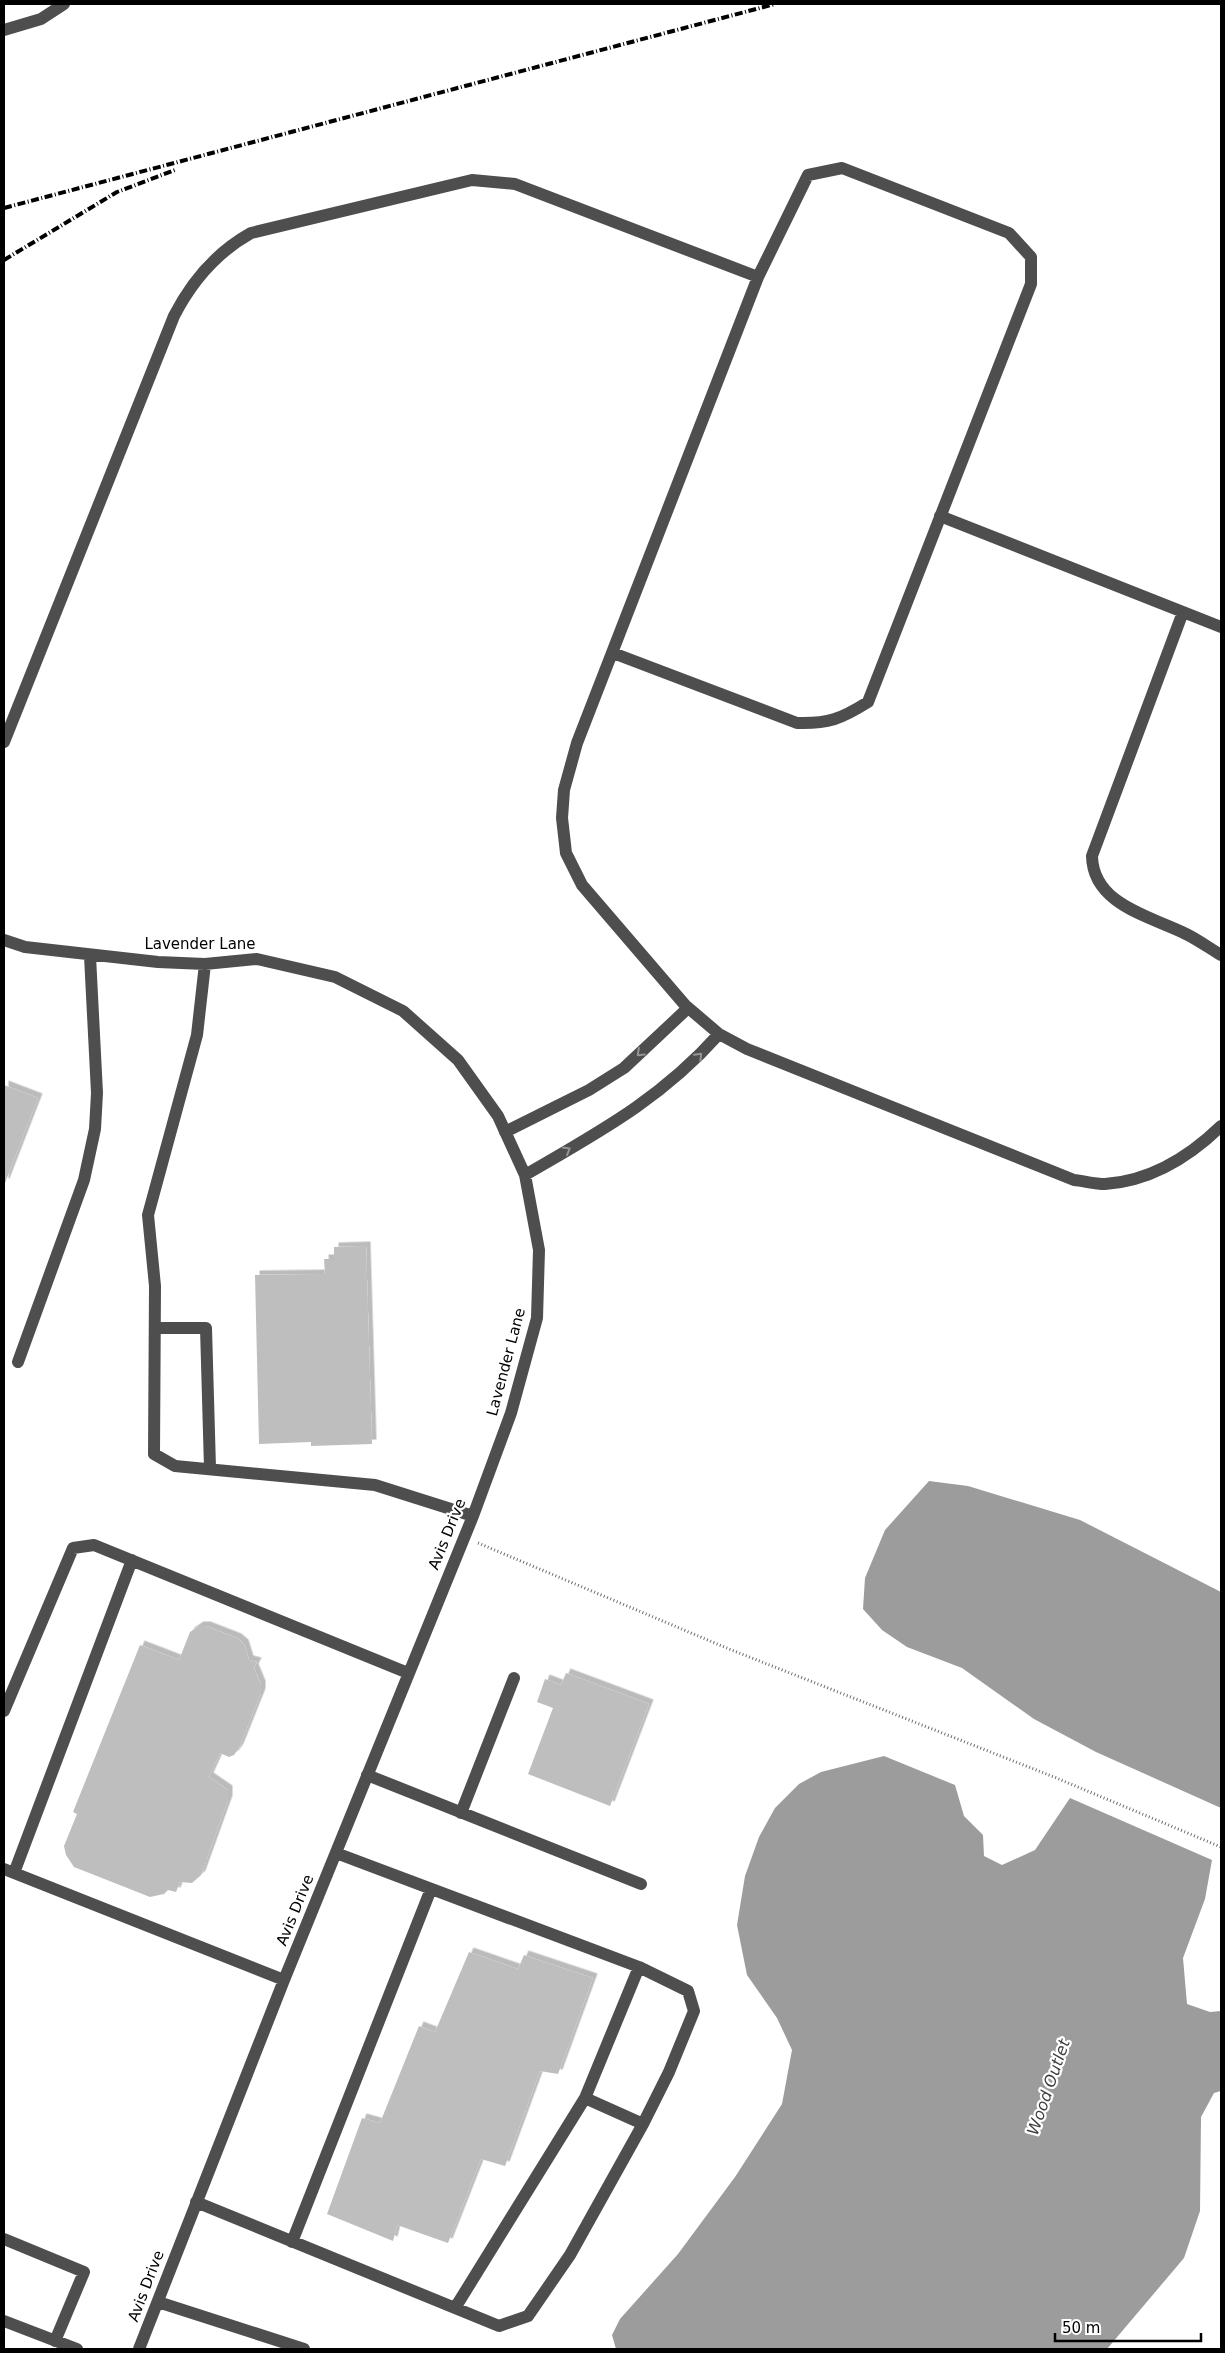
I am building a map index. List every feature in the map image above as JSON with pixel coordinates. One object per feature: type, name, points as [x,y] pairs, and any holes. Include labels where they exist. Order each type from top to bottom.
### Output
[{"type":"street","points":[[4,30],[41,19],[64,4]]},
{"type":"street","points":[[613,653],[797,723],[822,723],[847,715],[868,702],[1031,284],[1031,257],[1009,233],[842,168],[808,175],[758,277],[577,743],[564,790],[562,818],[566,853],[582,885],[688,1008],[719,1034],[746,1049],[1074,1180],[1103,1184],[1132,1181],[1161,1170],[1195,1149],[1221,1126]]},
{"type":"street","points":[[4,742],[174,316],[183,298],[208,266],[232,243],[251,232],[472,180],[497,181],[515,184],[758,277]]},
{"type":"street","points":[[940,516],[1221,627]]},
{"type":"street","points":[[1183,612],[1092,856],[1092,870],[1104,889],[1123,906],[1185,933],[1221,955]]},
{"type":"street","name":"Lavender Lane","points":[[4,940],[25,946],[90,956],[158,962],[205,964],[258,959],[335,976],[403,1011],[458,1060],[498,1116],[525,1175],[539,1250],[537,1318],[511,1413],[484,1483]]},
{"type":"street","points":[[18,1362],[84,1180],[95,1129],[97,1093],[90,956]]},
{"type":"street","points":[[205,964],[197,1035],[148,1215],[155,1286],[154,1454],[175,1466],[375,1485],[473,1516]]},
{"type":"street","points":[[505,1132],[589,1090],[624,1068],[688,1008]]},
{"type":"street","points":[[525,1175],[611,1125],[651,1099],[697,1059],[719,1034]]},
{"type":"street","points":[[155,1328],[206,1328],[210,1468]]},
{"type":"street","name":"Avis Drive","points":[[139,2349],[284,1980],[473,1516],[484,1483]]},
{"type":"street","points":[[4,1711],[73,1548],[94,1545],[408,1673]]},
{"type":"street","points":[[132,1560],[9,1871],[284,1980]]},
{"type":"street","points":[[462,1813],[514,1678]]},
{"type":"street","points":[[367,1776],[641,1884]]},
{"type":"street","points":[[196,2202],[499,2326],[528,2316],[570,2255],[643,2124],[669,2072],[694,2011],[688,1991],[639,1966],[336,1853]]},
{"type":"street","points":[[292,2242],[431,1889]]},
{"type":"street","points":[[455,2308],[585,2098],[639,1966]]},
{"type":"street","points":[[585,2098],[643,2124]]},
{"type":"street","points":[[4,2239],[84,2272],[55,2341]]},
{"type":"street","points":[[158,2302],[304,2349]]},
{"type":"street","points":[[4,2321],[77,2349]]},
{"type":"path","points":[[464,1537],[728,1649],[1054,1777],[1221,1847]]},
{"type":"water","points":[[929,1481],[968,1486],[1080,1520],[1221,1592],[1221,1808],[1096,1752],[1034,1719],[962,1668],[907,1647],[882,1630],[863,1609],[865,1578],[885,1530]]},
{"type":"water","name":"Wood Outlet","points":[[884,1756],[955,1785],[964,1816],[983,1835],[984,1856],[1002,1865],[1035,1850],[1070,1798],[1212,1860],[1205,1899],[1183,1958],[1187,2004],[1210,2012],[1221,2011],[1221,2091],[1214,2093],[1201,2117],[1200,2211],[1184,2258],[1107,2349],[616,2349],[612,2335],[620,2319],[678,2254],[735,2177],[782,2104],[792,2050],[777,2018],[747,1975],[737,1925],[745,1876],[759,1837],[775,1808],[799,1784],[821,1772]]},
{"type":"building","points":[[4,1085],[38,1098],[5,1183],[4,1183]]},
{"type":"building","points":[[366,1246],[372,1444],[311,1446],[311,1442],[259,1444],[255,1275],[325,1274],[324,1259],[334,1259],[334,1247]]},
{"type":"building","points":[[199,1626],[206,1626],[237,1638],[244,1644],[249,1660],[257,1662],[254,1668],[261,1685],[261,1693],[239,1748],[234,1755],[229,1757],[220,1753],[209,1777],[228,1790],[228,1800],[201,1875],[192,1883],[180,1882],[176,1892],[168,1890],[164,1894],[150,1897],[74,1867],[66,1855],[64,1846],[77,1814],[73,1812],[140,1645],[179,1660],[190,1632]]},
{"type":"building","points":[[566,1673],[649,1704],[610,1806],[528,1774],[553,1708],[537,1702],[545,1679],[561,1685]]},
{"type":"building","points":[[469,1952],[518,1969],[524,1955],[593,1978],[558,2074],[540,2071],[505,2166],[481,2159],[448,2243],[397,2225],[393,2241],[327,2214],[362,2118],[380,2123],[419,2026],[435,2032]]},
{"type":"railway","points":[[4,208],[775,4]]},
{"type":"railway","points":[[4,260],[117,192],[175,170]]}]
